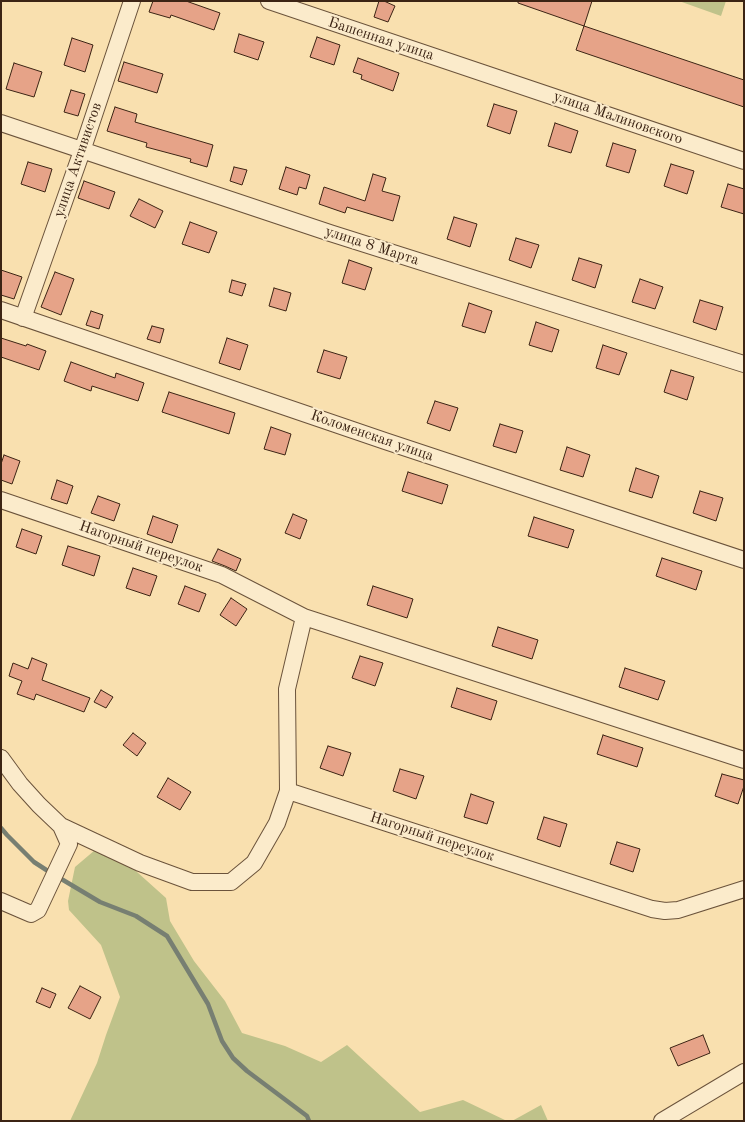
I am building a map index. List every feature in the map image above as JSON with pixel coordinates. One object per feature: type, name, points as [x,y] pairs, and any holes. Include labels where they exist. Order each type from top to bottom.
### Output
[{"type":"street","name":"улица Активистов","points":[[23,318],[132,1]]},
{"type":"street","name":"Башенная улица","points":[[269,1],[493,76]]},
{"type":"street","name":"улица Малиновского","points":[[493,76],[744,161]]},
{"type":"street","name":"улица 8 Марта","points":[[1,124],[330,232],[744,364]]},
{"type":"street","name":"Коломенская улица","points":[[1,310],[384,441],[744,560]]},
{"type":"street","name":"Нагорный переулок","points":[[1,500],[222,575],[304,616],[744,760]]},
{"type":"street","points":[[1,758],[20,784],[61,826],[140,863],[192,882],[231,882],[254,863],[277,823],[288,791],[287,688],[304,616]]},
{"type":"street","name":"Нагорный переулок","points":[[288,791],[652,909],[678,910],[744,889]]},
{"type":"street","points":[[1,901],[31,914],[38,910],[69,844],[61,826]]},
{"type":"street","points":[[662,1121],[744,1072]]},
{"type":"green space","points":[[679,1],[726,1],[721,16]]},
{"type":"green space","points":[[95,850],[127,863],[166,898],[170,921],[194,961],[225,1001],[242,1033],[285,1046],[321,1062],[347,1045],[420,1112],[463,1100],[507,1121],[70,1121],[97,1063],[120,997],[101,945],[69,910],[68,901],[75,867]]},
{"type":"green space","points":[[541,1105],[548,1121],[512,1121]]},
{"type":"building","points":[[153,1],[186,1],[220,13],[214,30],[171,15],[170,18],[149,12]]},
{"type":"building","points":[[379,1],[395,6],[388,22],[374,17]]},
{"type":"building","points":[[518,1],[592,1],[584,26],[518,3]]},
{"type":"building","points":[[584,26],[744,80],[744,107],[576,50]]},
{"type":"building","points":[[239,34],[264,42],[258,60],[234,52]]},
{"type":"building","points":[[317,37],[340,45],[334,65],[310,57]]},
{"type":"building","points":[[72,38],[93,45],[85,72],[64,65]]},
{"type":"building","points":[[358,58],[399,73],[393,91],[361,79],[362,75],[353,72]]},
{"type":"building","points":[[124,62],[163,74],[157,93],[118,81]]},
{"type":"building","points":[[14,63],[42,72],[34,97],[6,89]]},
{"type":"building","points":[[71,90],[85,94],[78,116],[64,112]]},
{"type":"building","points":[[494,104],[517,111],[510,134],[487,126]]},
{"type":"building","points":[[115,107],[137,114],[135,122],[213,145],[207,167],[190,162],[191,159],[146,147],[147,143],[107,131]]},
{"type":"building","points":[[555,123],[578,131],[571,153],[548,146]]},
{"type":"building","points":[[613,143],[636,150],[629,173],[606,166]]},
{"type":"building","points":[[28,162],[52,169],[45,192],[21,184]]},
{"type":"building","points":[[671,164],[694,171],[687,194],[664,186]]},
{"type":"building","points":[[234,167],[247,170],[242,185],[230,181]]},
{"type":"building","points":[[286,167],[310,175],[306,189],[299,187],[297,195],[279,189]]},
{"type":"building","points":[[373,174],[386,178],[382,191],[400,196],[393,221],[347,207],[345,213],[319,204],[324,187],[365,201]]},
{"type":"building","points":[[84,181],[115,192],[109,209],[78,198]]},
{"type":"building","points":[[728,184],[744,189],[744,214],[721,207]]},
{"type":"building","points":[[139,199],[163,211],[155,228],[130,216]]},
{"type":"building","points":[[454,217],[477,224],[470,247],[447,239]]},
{"type":"building","points":[[190,222],[217,232],[209,253],[182,244]]},
{"type":"building","points":[[516,238],[539,245],[531,268],[509,260]]},
{"type":"building","points":[[579,258],[602,265],[595,288],[572,280]]},
{"type":"building","points":[[349,260],[372,268],[365,290],[342,283]]},
{"type":"building","points":[[1,270],[22,277],[14,299],[1,295]]},
{"type":"building","points":[[55,272],[74,279],[61,315],[41,307]]},
{"type":"building","points":[[640,279],[663,287],[655,309],[632,302]]},
{"type":"building","points":[[232,280],[246,284],[242,296],[229,292]]},
{"type":"building","points":[[274,288],[291,293],[286,311],[269,306]]},
{"type":"building","points":[[700,300],[723,307],[716,330],[693,322]]},
{"type":"building","points":[[469,303],[492,311],[485,333],[462,326]]},
{"type":"building","points":[[91,311],[103,315],[99,329],[86,325]]},
{"type":"building","points":[[536,322],[559,330],[552,352],[529,345]]},
{"type":"building","points":[[152,326],[164,329],[160,343],[147,339]]},
{"type":"building","points":[[1,338],[46,351],[39,370],[1,357]]},
{"type":"building","points":[[227,338],[248,345],[240,370],[219,363]]},
{"type":"building","points":[[603,345],[627,353],[619,375],[596,368]]},
{"type":"building","points":[[324,350],[347,357],[340,379],[317,372]]},
{"type":"building","points":[[71,362],[115,378],[116,373],[144,383],[138,401],[92,386],[91,391],[64,381]]},
{"type":"building","points":[[671,370],[694,377],[687,400],[664,392]]},
{"type":"building","points":[[169,392],[235,413],[229,434],[162,412]]},
{"type":"building","points":[[435,401],[458,408],[450,431],[427,423]]},
{"type":"building","points":[[500,424],[523,431],[516,453],[493,446]]},
{"type":"building","points":[[271,427],[291,434],[285,455],[264,449]]},
{"type":"building","points":[[567,447],[590,455],[583,477],[560,470]]},
{"type":"building","points":[[4,455],[20,461],[12,484],[1,480],[1,464]]},
{"type":"building","points":[[636,468],[659,476],[652,498],[629,491]]},
{"type":"building","points":[[408,472],[448,485],[442,504],[402,491]]},
{"type":"building","points":[[57,480],[73,486],[67,504],[51,499]]},
{"type":"building","points":[[700,491],[723,498],[716,521],[693,513]]},
{"type":"building","points":[[98,496],[120,504],[114,521],[91,513]]},
{"type":"building","points":[[293,514],[307,520],[300,539],[285,533]]},
{"type":"building","points":[[153,516],[178,525],[172,543],[147,534]]},
{"type":"building","points":[[534,517],[574,530],[568,548],[528,536]]},
{"type":"building","points":[[22,529],[42,536],[36,554],[16,547]]},
{"type":"building","points":[[68,546],[100,556],[94,576],[62,565]]},
{"type":"building","points":[[218,549],[241,559],[236,571],[212,561]]},
{"type":"building","points":[[662,558],[702,571],[696,590],[656,576]]},
{"type":"building","points":[[133,568],[157,576],[150,596],[126,588]]},
{"type":"building","points":[[185,586],[206,594],[199,612],[178,604]]},
{"type":"building","points":[[373,586],[413,599],[407,618],[367,605]]},
{"type":"building","points":[[231,598],[247,609],[236,626],[220,615]]},
{"type":"building","points":[[498,627],[538,640],[532,659],[492,646]]},
{"type":"building","points":[[360,656],[383,663],[375,686],[352,678]]},
{"type":"building","points":[[32,658],[47,664],[42,680],[90,698],[84,712],[36,694],[34,700],[17,694],[22,681],[9,676],[13,663],[28,669]]},
{"type":"building","points":[[625,668],[665,681],[658,700],[619,687]]},
{"type":"building","points":[[457,688],[497,701],[491,720],[451,707]]},
{"type":"building","points":[[101,690],[113,697],[106,708],[94,702]]},
{"type":"building","points":[[133,733],[146,743],[137,756],[123,745]]},
{"type":"building","points":[[603,735],[643,748],[637,767],[597,754]]},
{"type":"building","points":[[328,746],[351,753],[343,776],[320,768]]},
{"type":"building","points":[[400,769],[424,776],[416,799],[393,791]]},
{"type":"building","points":[[722,774],[744,780],[738,804],[715,796]]},
{"type":"building","points":[[168,778],[191,792],[180,810],[157,797]]},
{"type":"building","points":[[471,794],[494,802],[487,824],[464,817]]},
{"type":"building","points":[[544,817],[567,824],[560,847],[537,839]]},
{"type":"building","points":[[617,842],[640,849],[633,872],[610,864]]},
{"type":"building","points":[[80,986],[101,997],[90,1019],[68,1008]]},
{"type":"building","points":[[42,988],[56,994],[50,1008],[36,1002]]},
{"type":"building","points":[[703,1035],[710,1053],[678,1066],[670,1048]]},
{"type":"waterway","points":[[1,828],[34,862],[51,873]]},
{"type":"waterway","points":[[58,877],[100,902],[136,916],[167,936],[208,1004],[222,1041],[233,1058],[247,1071],[307,1116],[309,1121]]}]
